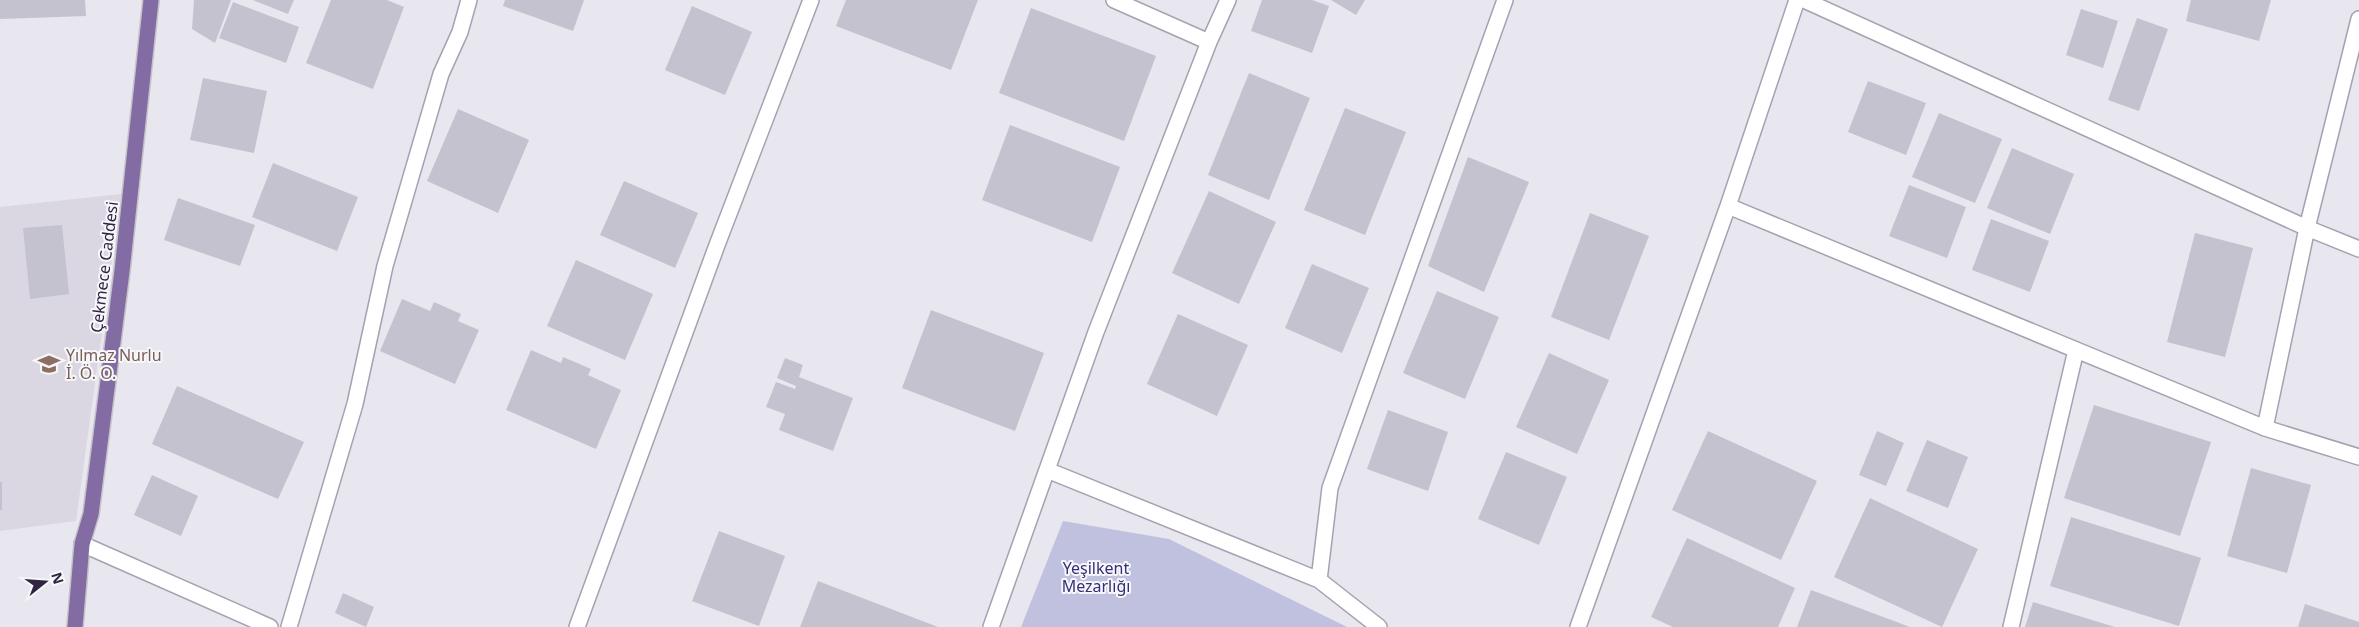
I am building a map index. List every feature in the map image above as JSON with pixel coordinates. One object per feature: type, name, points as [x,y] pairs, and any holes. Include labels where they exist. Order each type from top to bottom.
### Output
[{"type":"main road","name":"Çekmece Caddesi","points":[[75,627],[82,544],[91,514],[122,271],[151,0]]},
{"type":"street","points":[[289,627],[355,404],[385,266],[441,74],[460,32],[469,0]]},
{"type":"street","points":[[577,627],[717,245],[811,0]]},
{"type":"street","points":[[1114,0],[1209,42]]},
{"type":"street","points":[[990,627],[1096,332],[1209,42],[1228,0]]},
{"type":"street","points":[[1319,580],[1330,488],[1505,0]]},
{"type":"street","points":[[1578,627],[1728,206],[1797,0]]},
{"type":"street","points":[[1804,0],[2307,228],[2359,249]]},
{"type":"street","points":[[2265,428],[2307,228],[2359,19]]},
{"type":"street","points":[[1728,206],[2265,428],[2359,457]]},
{"type":"street","points":[[2011,627],[2076,350]]},
{"type":"street","points":[[1047,470],[1319,580],[1379,627]]},
{"type":"street","points":[[82,544],[270,627]]},
{"type":"shaded area","name":"Yılmaz Nurlu İ. Ö. O.","points":[[121,194],[76,521],[0,531],[0,207]]},
{"type":"green space","name":"Yeşilkent Mezarlığı","points":[[1063,521],[1169,539],[1347,627],[1021,627]]},
{"type":"building","points":[[0,0],[85,0],[86,16],[0,19]]},
{"type":"building","points":[[194,0],[231,0],[215,43],[192,29]]},
{"type":"building","points":[[253,0],[294,0],[288,14]]},
{"type":"building","points":[[331,0],[387,0],[404,7],[373,89],[306,63]]},
{"type":"building","points":[[505,0],[584,0],[573,31],[503,6]]},
{"type":"building","points":[[846,0],[978,0],[951,70],[836,26]]},
{"type":"building","points":[[1262,0],[1312,0],[1329,6],[1312,53],[1251,31]]},
{"type":"building","points":[[1331,0],[1365,0],[1356,15]]},
{"type":"building","points":[[2191,0],[2271,0],[2259,41],[2186,21]]},
{"type":"building","points":[[233,2],[299,27],[286,63],[219,38]]},
{"type":"building","points":[[692,6],[752,32],[725,95],[665,70]]},
{"type":"building","points":[[1031,8],[1156,56],[1124,141],[999,93]]},
{"type":"building","points":[[2081,9],[2118,21],[2103,68],[2066,55]]},
{"type":"building","points":[[2137,18],[2168,29],[2139,111],[2108,100]]},
{"type":"building","points":[[1249,73],[1310,98],[1269,200],[1208,175]]},
{"type":"building","points":[[203,78],[267,91],[254,153],[190,140]]},
{"type":"building","points":[[1868,81],[1926,103],[1906,155],[1848,132]]},
{"type":"building","points":[[1345,108],[1406,132],[1365,235],[1304,210]]},
{"type":"building","points":[[458,109],[529,140],[498,213],[427,181]]},
{"type":"building","points":[[1939,113],[2002,139],[1975,203],[1912,177]]},
{"type":"building","points":[[1010,125],[1120,167],[1092,242],[982,200]]},
{"type":"building","points":[[2012,148],[2074,174],[2050,234],[1987,208]]},
{"type":"building","points":[[1468,157],[1529,182],[1484,292],[1428,266]]},
{"type":"building","points":[[273,163],[358,197],[337,251],[252,217]]},
{"type":"building","points":[[624,181],[698,213],[675,268],[600,235]]},
{"type":"building","points":[[1909,185],[1966,207],[1947,258],[1889,236]]},
{"type":"building","points":[[1209,191],[1276,222],[1239,304],[1172,273]]},
{"type":"building","points":[[178,198],[255,225],[240,266],[164,240]]},
{"type":"building","points":[[1590,213],[1649,236],[1609,340],[1551,317]]},
{"type":"building","points":[[1991,219],[2049,241],[2030,292],[1972,270]]},
{"type":"building","points":[[62,225],[69,294],[30,299],[23,228]]},
{"type":"building","points":[[2195,233],[2253,248],[2225,357],[2167,342]]},
{"type":"building","points":[[576,260],[653,294],[625,360],[547,326]]},
{"type":"building","points":[[1312,264],[1369,288],[1342,353],[1285,328]]},
{"type":"building","points":[[1437,291],[1499,317],[1465,399],[1403,373]]},
{"type":"building","points":[[402,299],[430,311],[434,302],[461,314],[458,321],[479,330],[455,384],[380,351]]},
{"type":"building","points":[[931,310],[1044,353],[1015,431],[902,388]]},
{"type":"building","points":[[1178,314],[1248,345],[1217,416],[1147,384]]},
{"type":"building","points":[[531,350],[561,363],[563,357],[591,369],[588,375],[621,390],[596,449],[506,410]]},
{"type":"building","points":[[1549,353],[1609,380],[1577,454],[1516,427]]},
{"type":"building","points":[[785,358],[803,365],[799,377],[853,398],[833,451],[779,430],[785,414],[766,407],[776,382],[795,389],[796,386],[777,378]]},
{"type":"building","points":[[177,386],[304,442],[278,499],[152,444]]},
{"type":"building","points":[[2094,405],[2211,442],[2180,536],[2064,498]]},
{"type":"building","points":[[1388,410],[1448,432],[1428,491],[1367,469]]},
{"type":"building","points":[[1708,431],[1817,481],[1781,560],[1672,510]]},
{"type":"building","points":[[1877,431],[1904,443],[1886,486],[1859,475]]},
{"type":"building","points":[[1927,440],[1968,457],[1948,508],[1906,491]]},
{"type":"building","points":[[1506,452],[1567,477],[1539,545],[1478,519]]},
{"type":"building","points":[[2251,468],[2311,485],[2287,573],[2227,556]]},
{"type":"building","points":[[152,475],[198,496],[181,536],[134,515]]},
{"type":"building","points":[[0,482],[2,482],[2,510],[0,510]]},
{"type":"building","points":[[1870,498],[1978,549],[1942,627],[1834,577]]},
{"type":"building","points":[[2071,517],[2201,558],[2179,626],[2050,586]]},
{"type":"building","points":[[719,531],[785,556],[759,626],[692,601]]},
{"type":"building","points":[[1687,538],[1795,588],[1778,627],[1673,627],[1651,617]]},
{"type":"building","points":[[818,581],[938,627],[800,627]]},
{"type":"building","points":[[1811,590],[1910,627],[1797,627]]},
{"type":"building","points":[[343,593],[374,607],[366,627],[335,613]]},
{"type":"building","points":[[2033,602],[2115,627],[2025,627]]},
{"type":"building","points":[[2305,604],[2359,622],[2359,627],[2298,627]]},
{"type":"place","name":"Yılmaz Nurlu İ. Ö. O.","points":[[49,364]]}]
